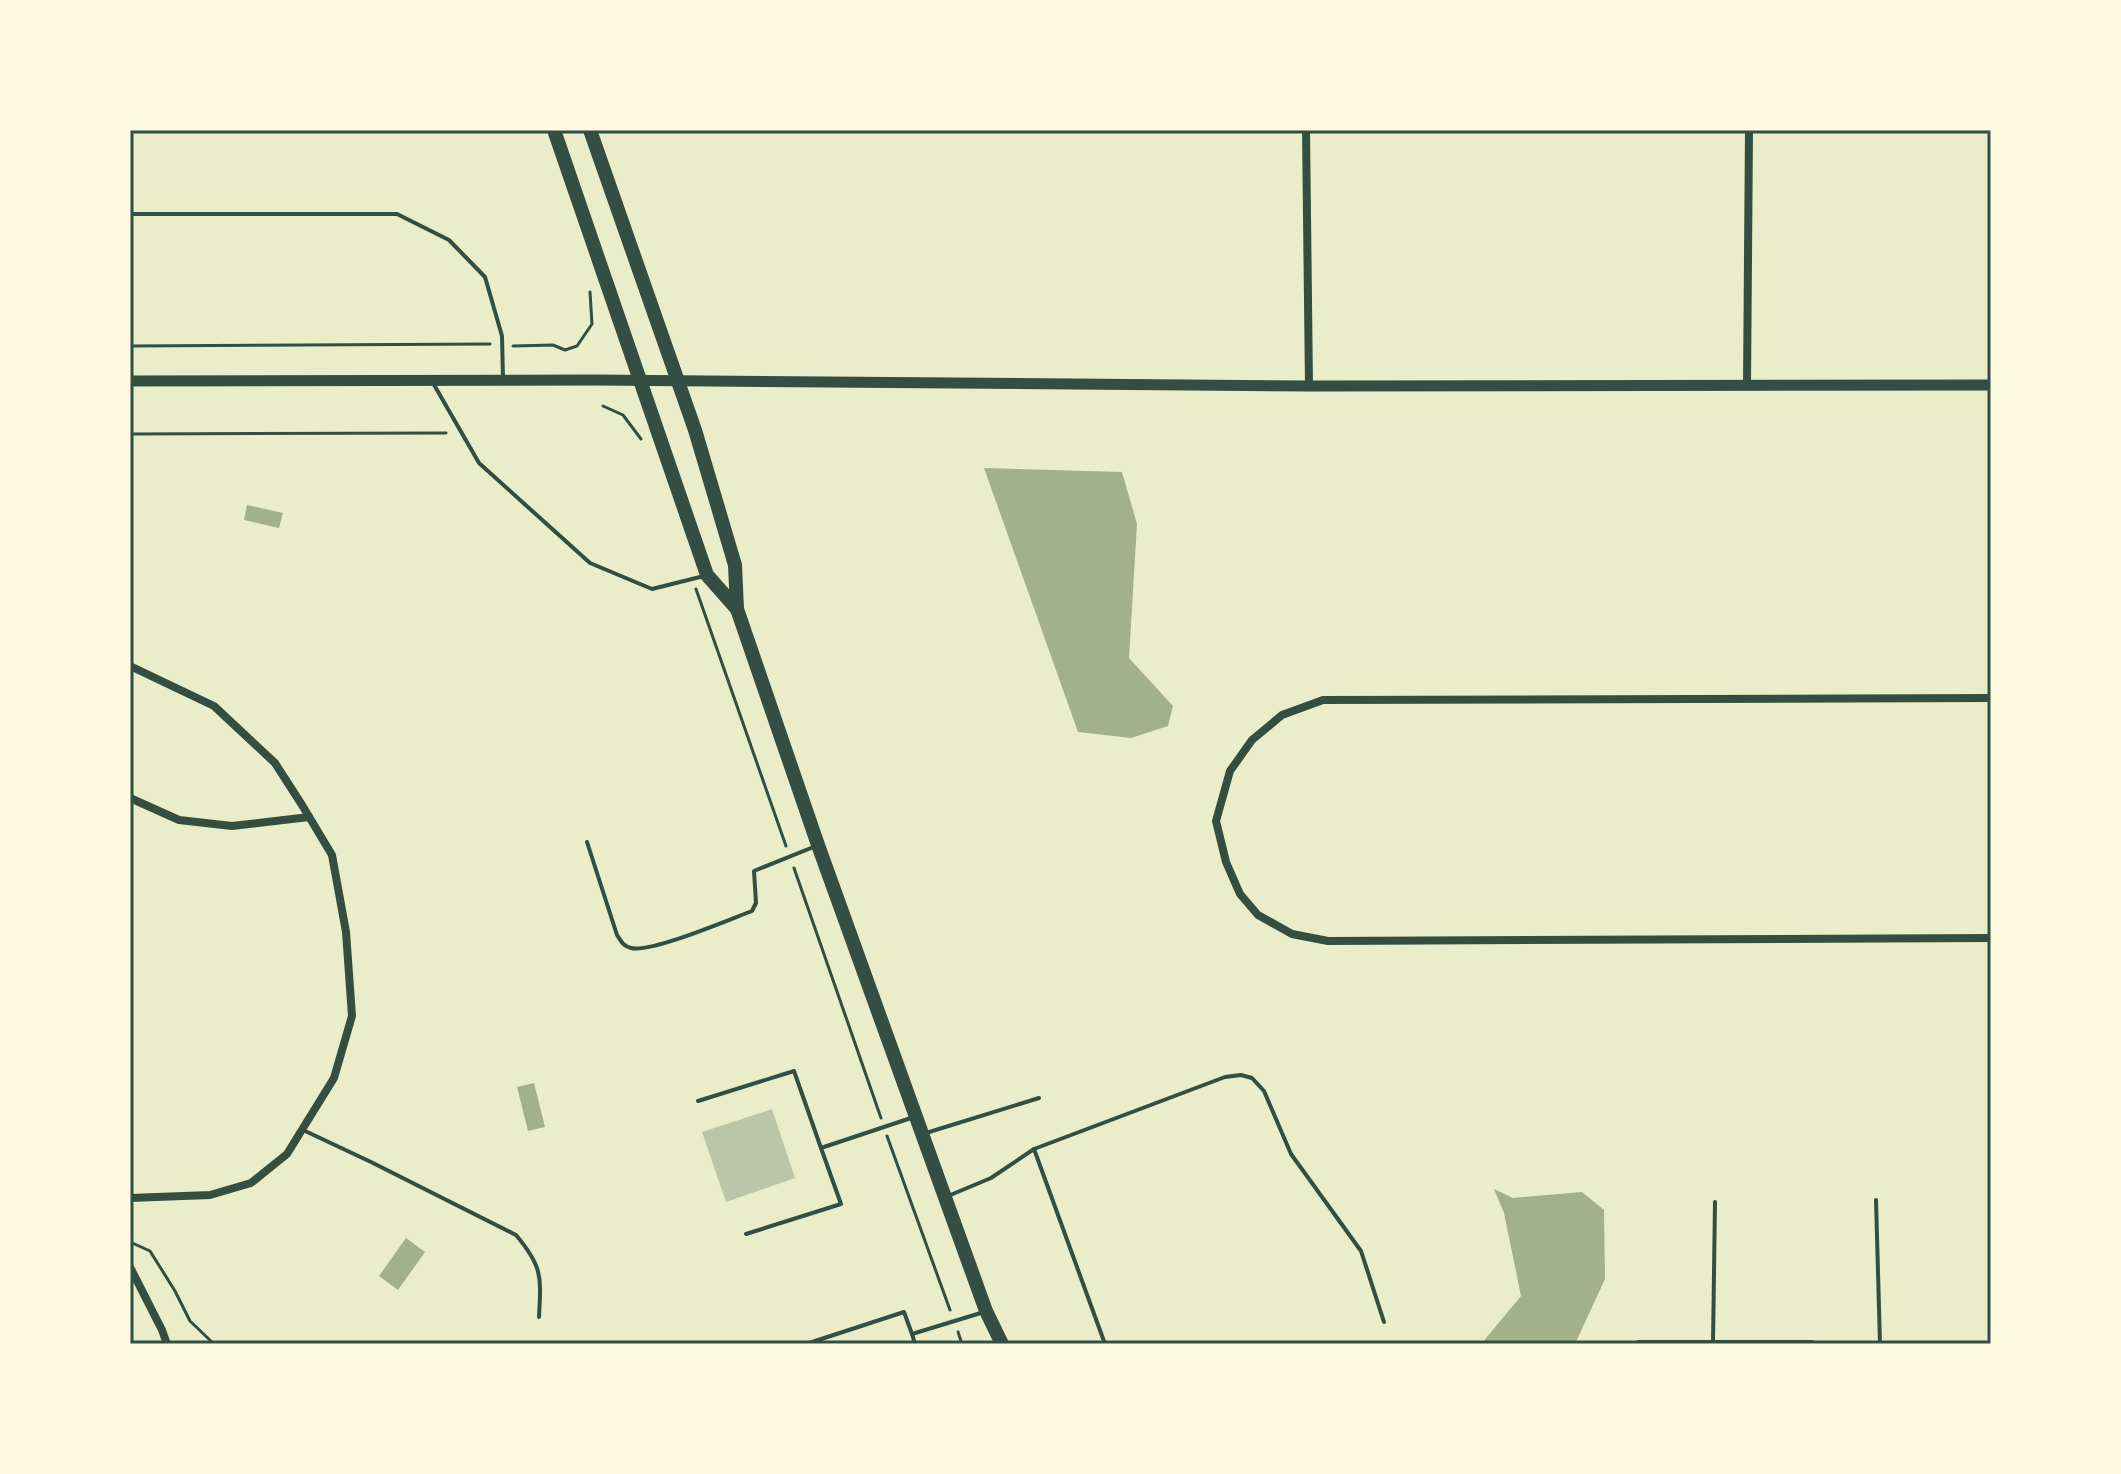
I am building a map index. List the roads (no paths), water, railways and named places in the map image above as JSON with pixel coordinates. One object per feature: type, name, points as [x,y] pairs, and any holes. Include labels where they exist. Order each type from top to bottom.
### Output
[{"type":"main road","points":[[554,130],[707,575],[737,609]]},
{"type":"main road","points":[[590,130],[679,382],[735,565],[737,609],[818,845],[986,1311],[1002,1344]]},
{"type":"street","points":[[1306,130],[1309,386]]},
{"type":"street","points":[[1747,386],[1749,130]]},
{"type":"street","points":[[130,381],[503,380],[1309,386],[1991,385]]},
{"type":"street","points":[[130,666],[214,706],[275,763],[332,855],[346,932],[352,1016],[334,1078],[287,1154],[251,1183],[210,1195],[130,1198]]},
{"type":"street","points":[[1991,698],[1323,700],[1282,715],[1252,740],[1230,771],[1216,821],[1226,862],[1240,894],[1258,915],[1292,934],[1328,941],[1991,938]]},
{"type":"street","points":[[130,798],[179,820],[232,826],[309,817]]},
{"type":"street","points":[[130,1267],[167,1344]]},
{"type":"street","points":[[1639,1344],[1812,1344]]},
{"type":"lane","points":[[130,214],[397,214],[449,240],[485,277],[502,336],[503,380]]},
{"type":"lane","points":[[432,381],[479,463],[590,563],[652,589],[707,575]]},
{"type":"lane","points":[[587,842],[617,935],[623,945],[633,949],[651,946],[752,911],[756,903],[754,871],[818,845]]},
{"type":"lane","points":[[698,1101],[794,1071],[841,1204],[746,1234]]},
{"type":"lane","points":[[946,1197],[991,1178],[1034,1149],[1225,1077],[1241,1075],[1252,1078],[1264,1091],[1291,1154],[1361,1251],[1384,1322]]},
{"type":"lane","points":[[923,1134],[1039,1098]]},
{"type":"lane","points":[[821,1148],[917,1116]]},
{"type":"lane","points":[[303,1130],[516,1235],[533,1255],[541,1278],[539,1317]]},
{"type":"lane","points":[[1034,1149],[1105,1344]]},
{"type":"lane","points":[[1876,1200],[1880,1344]]},
{"type":"lane","points":[[1713,1343],[1715,1202]]},
{"type":"lane","points":[[912,1334],[986,1311]]},
{"type":"lane","points":[[806,1344],[904,1312],[915,1344]]}]
